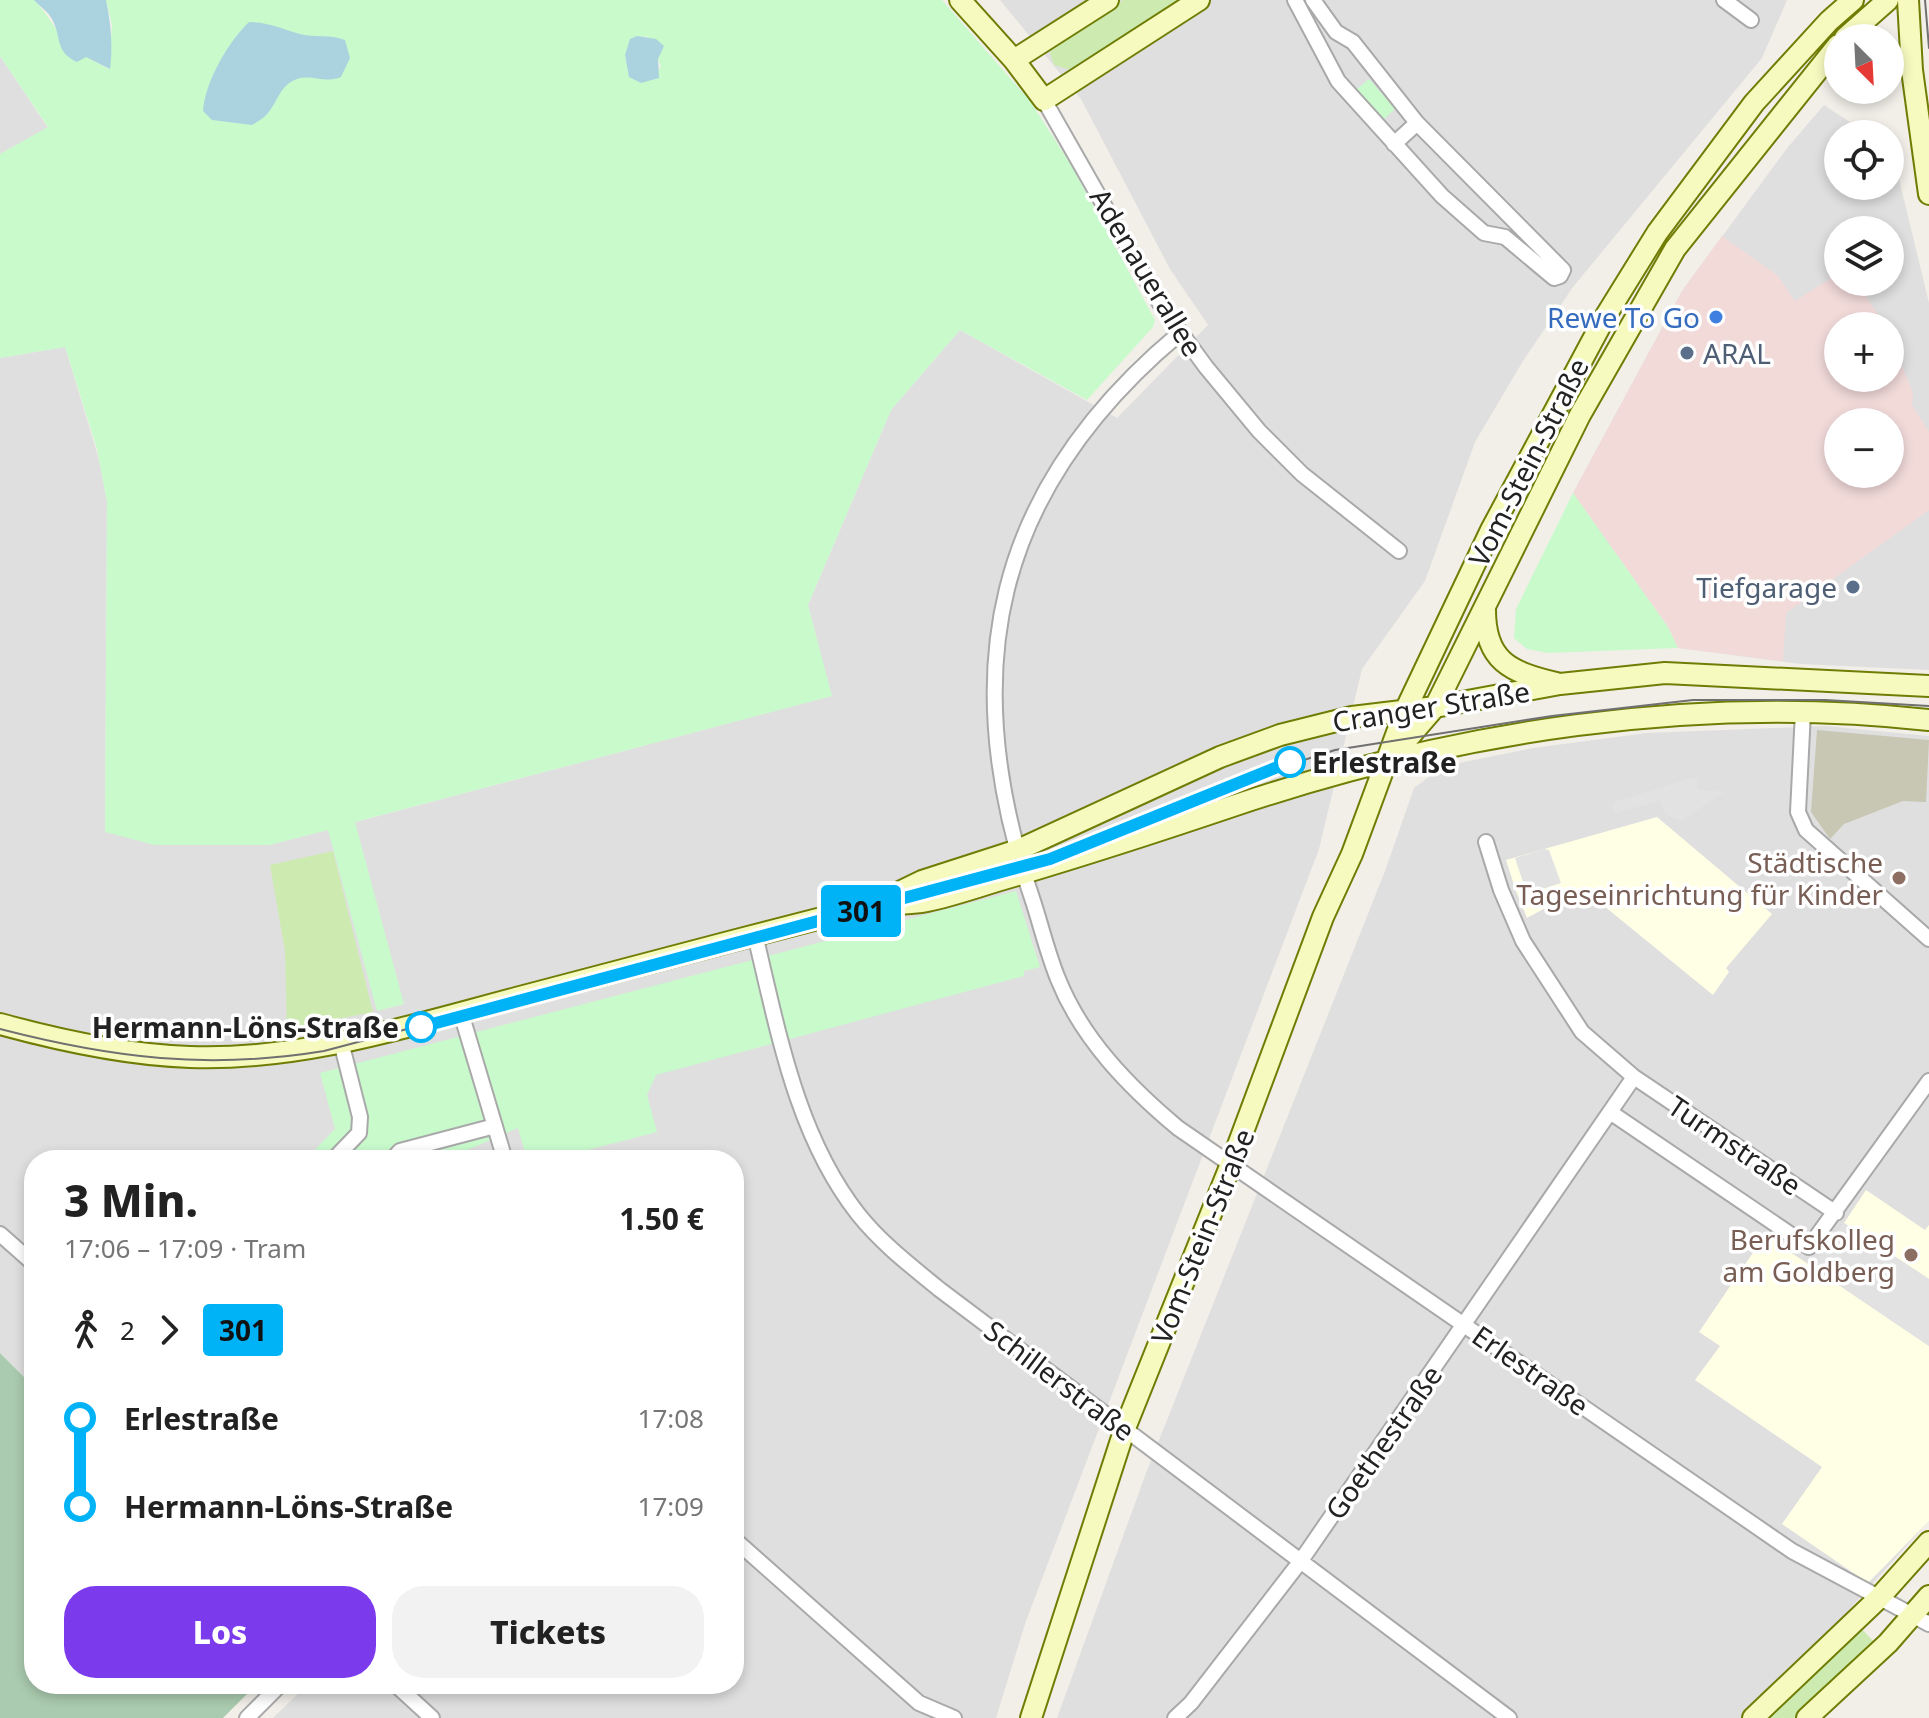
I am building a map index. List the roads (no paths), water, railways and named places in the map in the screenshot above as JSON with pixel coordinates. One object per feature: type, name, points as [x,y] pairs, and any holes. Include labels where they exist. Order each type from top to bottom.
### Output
[{"type":"main road","name":"Adenauerallee","points":[[960,0],[1014,60],[1044,100]]},
{"type":"main road","points":[[1014,60],[1108,0]]},
{"type":"main road","points":[[1044,100],[1199,0]]},
{"type":"main road","points":[[1829,21],[1838,0]]},
{"type":"main road","name":"Vom-Stein-Straße","points":[[1031,1718],[1125,1428],[1231,1164],[1323,917],[1389,760],[1405,711],[1491,530],[1612,305],[1657,233],[1754,103],[1829,21],[1853,0]]},
{"type":"main road","points":[[1861,24],[1888,0]]},
{"type":"main road","points":[[1908,0],[1912,70],[1929,194]]},
{"type":"main road","points":[[1904,64],[1912,70]]},
{"type":"main road","name":"Vom-Stein-Straße","points":[[1389,760],[1435,707],[1580,415],[1675,249],[1824,65]]},
{"type":"main road","points":[[1485,605],[1485,634],[1492,652],[1521,672],[1560,684]]},
{"type":"main road","name":"Cranger Straße","points":[[872,905],[922,881],[1018,850],[1159,784],[1280,735],[1352,717],[1435,707],[1560,684],[1665,673],[1929,686]]},
{"type":"main road","name":"Cranger Straße","points":[[0,1024],[91,1046],[190,1057],[252,1055],[341,1042],[872,905],[925,902],[1389,760],[1534,731],[1716,713],[1860,712],[1929,720]]},
{"type":"main road","points":[[1753,1718],[1878,1599],[1929,1542]]},
{"type":"main road","points":[[1807,1718],[1884,1647],[1921,1619],[1929,1596]]},
{"type":"street","points":[[1295,0],[1338,81],[1442,196],[1484,233],[1505,237],[1545,272],[1554,278],[1560,276],[1563,270],[1555,258],[1503,214],[1417,123],[1353,42],[1336,32],[1313,0]]},
{"type":"street","points":[[1724,0],[1751,20]]},
{"type":"street","points":[[1320,44],[1336,32]]},
{"type":"street","name":"Adenauerallee","points":[[1044,100],[1082,163],[1132,258],[1180,333],[1232,401],[1302,474],[1399,551]]},
{"type":"street","points":[[1394,144],[1417,123]]},
{"type":"street","points":[[1484,233],[1503,214]]},
{"type":"street","name":"Erlestraße","points":[[1180,333],[1133,373],[1063,457],[1028,524],[1007,586],[993,677],[992,717],[1023,873],[1058,981],[1099,1048],[1153,1107],[1792,1551],[1921,1619]]},
{"type":"street","points":[[1803,712],[1798,812],[1806,830],[1929,939]]},
{"type":"street","name":"Turmstraße","points":[[1486,842],[1512,916],[1550,987],[1582,1032],[1634,1077],[1836,1213],[1809,1247],[1610,1112]]},
{"type":"street","name":"Schillerstraße","points":[[755,935],[793,1089],[820,1151],[856,1213],[882,1241],[939,1289],[1509,1718]]},
{"type":"street","points":[[461,1013],[502,1150]]},
{"type":"street","points":[[341,1042],[360,1117],[359,1133],[343,1150]]},
{"type":"street","name":"Goethestraße","points":[[1175,1718],[1191,1703],[1300,1562],[1634,1077]]},
{"type":"street","points":[[1836,1213],[1929,1081]]},
{"type":"street","points":[[404,1150],[495,1126]]},
{"type":"street","points":[[0,1234],[24,1255]]},
{"type":"street","points":[[744,1548],[919,1703],[954,1718]]},
{"type":"street","points":[[247,1718],[271,1694]]},
{"type":"street","points":[[406,1694],[432,1718]]},
{"type":"water","points":[[34,0],[106,0],[111,35],[110,69],[86,57],[77,62],[70,58],[62,48],[50,16]]},
{"type":"water","points":[[249,22],[345,40],[350,58],[341,77],[329,80],[303,78],[291,82],[266,115],[252,125],[212,120],[203,111],[208,88],[226,51]]},
{"type":"water","points":[[637,36],[656,39],[664,46],[658,59],[659,78],[641,83],[629,77],[625,55],[630,39]]},
{"type":"tram line","points":[[1925,0],[1929,48]]},
{"type":"tram line","points":[[0,1029],[82,1047],[160,1058],[240,1060],[324,1051],[1050,859],[1245,779],[1335,750],[1552,716],[1693,700],[1825,700],[1929,706]]},
{"type":"tram line","name":"301","points":[[421,1027],[1050,859],[1090,846],[1290,762]]},
{"type":"place","name":"Rewe To Go","points":[[1716,317]]},
{"type":"place","name":"ARAL","points":[[1687,353]]},
{"type":"place","name":"Tiefgarage","points":[[1853,587]]},
{"type":"place","name":"Erlestraße","points":[[1290,762]]},
{"type":"place","name":"Städtische Tageseinrichtung für Kinder","points":[[1899,878]]},
{"type":"place","name":"Hermann-Löns-Straße","points":[[421,1027]]},
{"type":"place","name":"Berufskolleg am Goldberg","points":[[1911,1255]]}]
